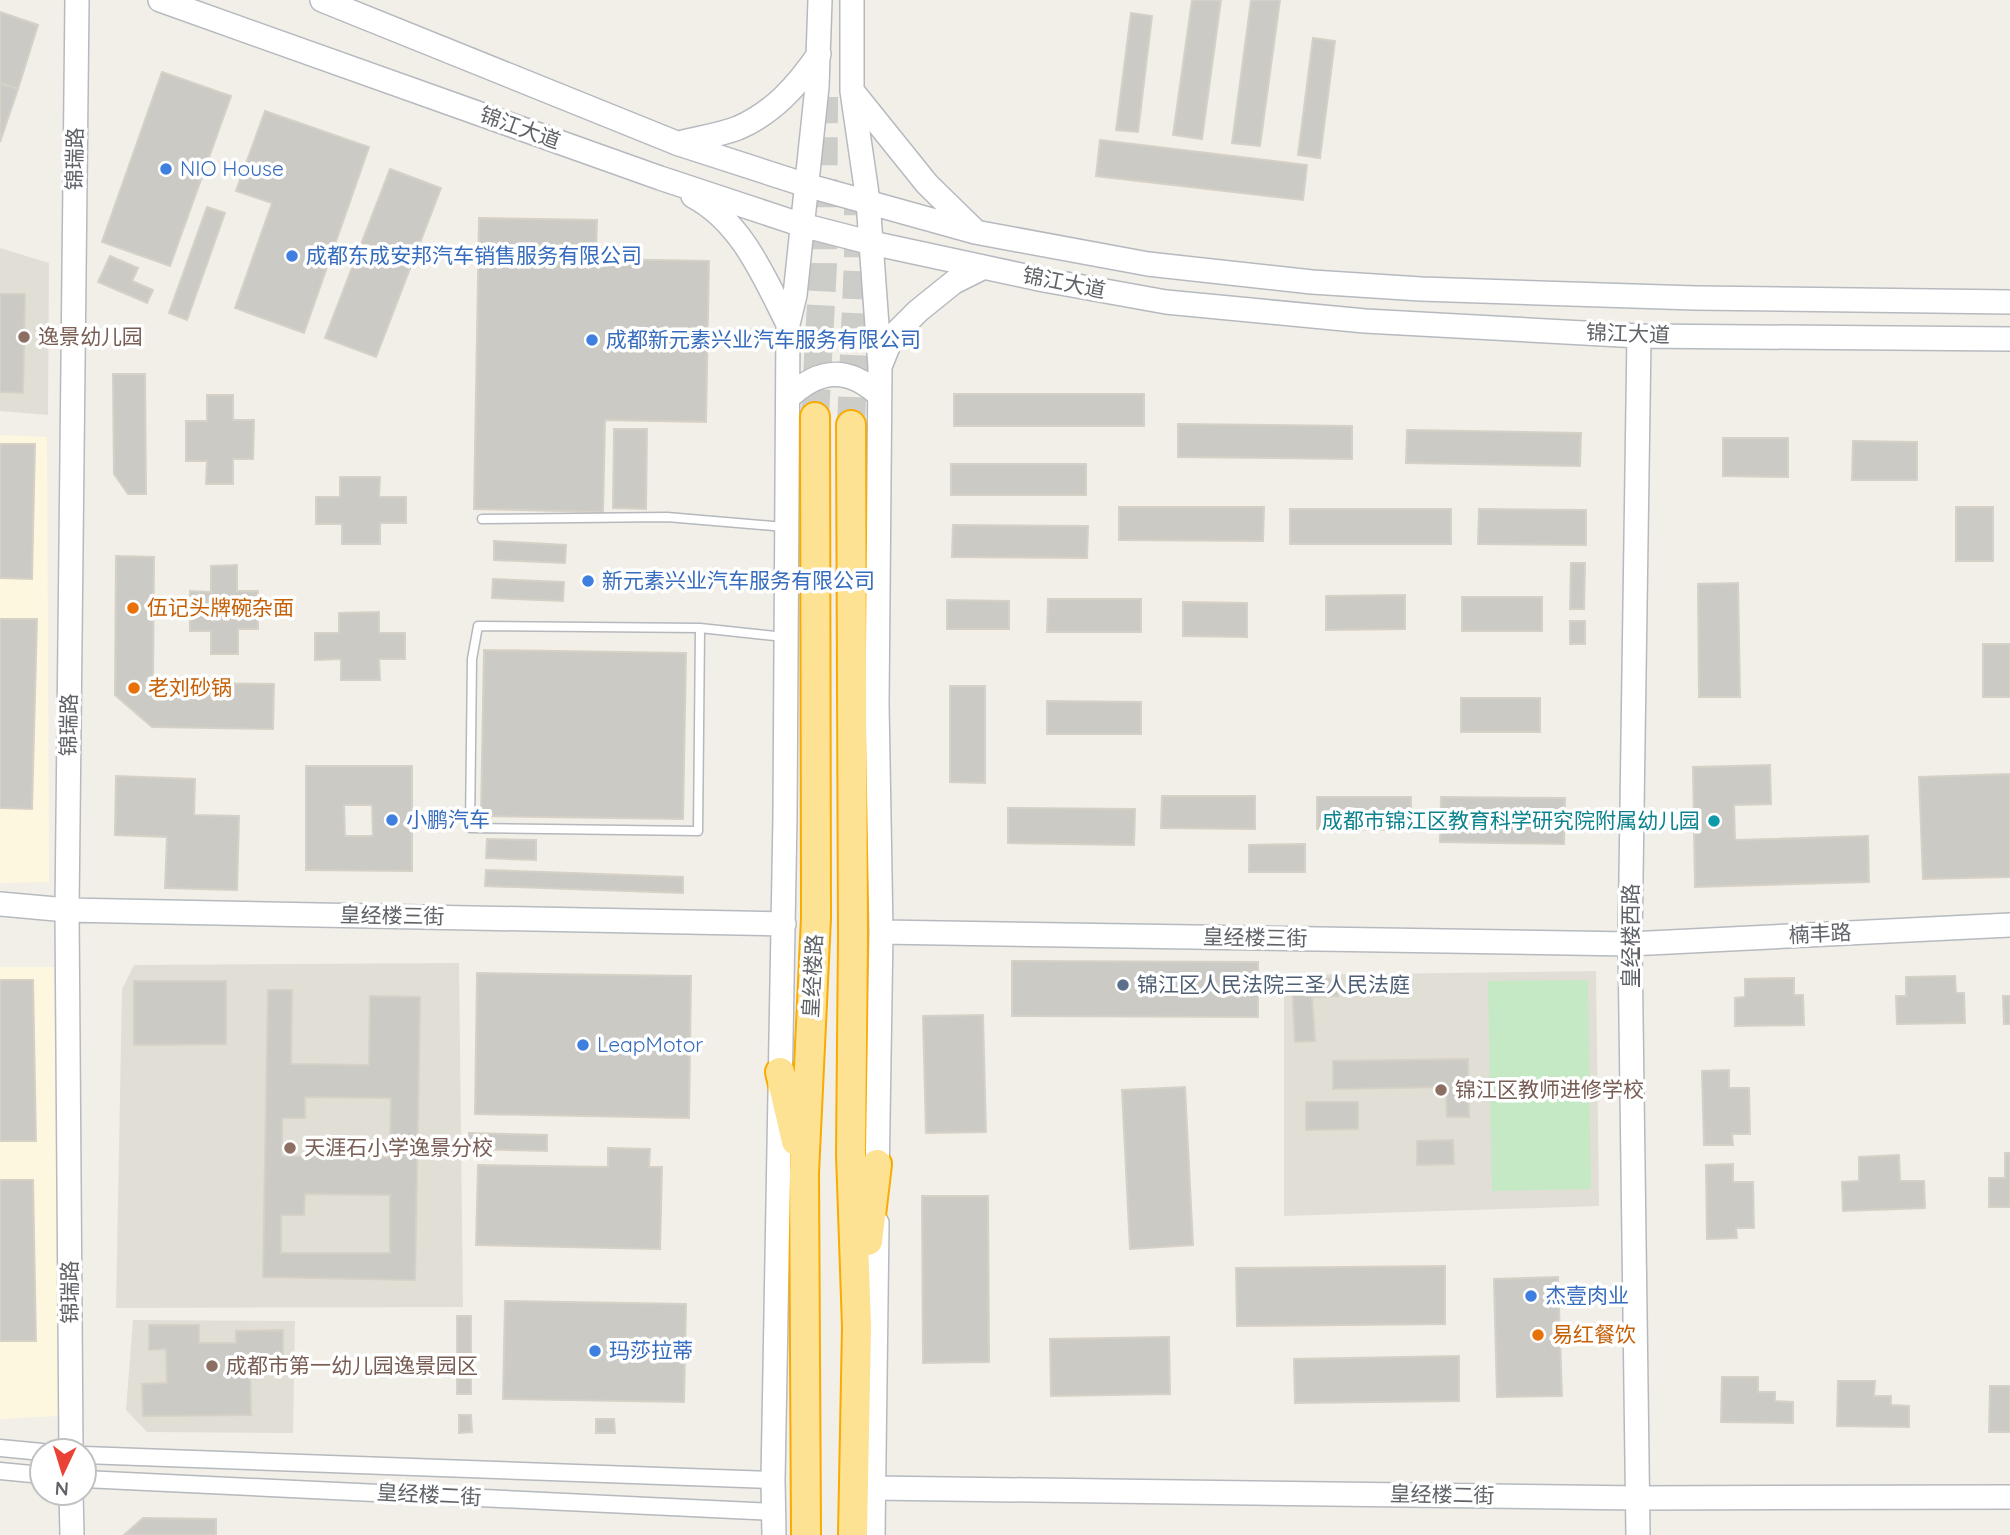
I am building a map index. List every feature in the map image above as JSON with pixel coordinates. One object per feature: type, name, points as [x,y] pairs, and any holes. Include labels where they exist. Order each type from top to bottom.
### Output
[{"type":"highway","name":"皇经楼路","points":[[806,1535],[804,1172],[816,918],[815,417]]},
{"type":"highway","name":"皇经楼路","points":[[851,425],[853,936],[850,1155],[857,1327],[852,1535]]},
{"type":"highway","points":[[780,1072],[804,1172]]},
{"type":"highway","points":[[857,1327],[877,1164]]},
{"type":"main road","name":"锦瑞路","points":[[71,1437],[67,910],[76,0]]},
{"type":"main road","name":"锦江大道","points":[[160,0],[660,178],[802,225],[984,267],[1166,302],[1365,321],[1639,336],[2010,339]]},
{"type":"main road","name":"锦江大道","points":[[322,0],[678,144],[806,185],[975,232],[1149,264],[1312,282],[1421,289],[1695,298],[2010,302]]},
{"type":"main road","points":[[774,1535],[784,924],[788,324],[794,295],[819,54],[820,0]]},
{"type":"main road","points":[[852,0],[852,91],[868,201],[880,367],[877,704],[881,932],[873,1535]]},
{"type":"main road","points":[[678,144],[738,127],[777,104],[799,84],[819,54]]},
{"type":"main road","points":[[852,91],[926,184],[975,232]]},
{"type":"main road","points":[[660,178],[710,205],[752,253],[788,324]]},
{"type":"main road","points":[[880,367],[892,337],[918,311],[954,282],[984,267]]},
{"type":"main road","name":"皇经楼西路","points":[[1638,1535],[1630,944],[1639,336]]},
{"type":"main road","points":[[788,398],[812,379],[830,374],[863,380],[878,394]]},
{"type":"main road","name":"皇经楼三街","points":[[0,904],[67,910],[784,924]]},
{"type":"main road","name":"楠丰路","points":[[1630,944],[2010,925]]},
{"type":"main road","name":"皇经楼三街","points":[[881,932],[1630,944]]},
{"type":"main road","name":"皇经楼二街","points":[[873,1488],[1638,1498],[2010,1497]]},
{"type":"main road","points":[[71,1507],[72,1535]]},
{"type":"street","points":[[0,1448],[28,1451]]},
{"type":"street","name":"皇经楼二街","points":[[98,1456],[773,1480]]},
{"type":"street","points":[[0,1471],[28,1474]]},
{"type":"street","name":"皇经楼二街","points":[[98,1480],[774,1512]]},
{"type":"lane","points":[[482,519],[667,517],[788,527]]},
{"type":"lane","points":[[700,628],[698,831],[470,828],[472,659],[478,626],[700,628],[787,638]]},
{"type":"shaded area","name":"逸景幼儿园","points":[[0,248],[49,263],[48,415],[0,411]]},
{"type":"shaded area","points":[[0,435],[47,437],[49,882],[0,883]]},
{"type":"shaded area","name":"天涯石小学逸景分校","points":[[459,963],[463,1307],[116,1308],[122,989],[134,965]]},
{"type":"shaded area","points":[[0,967],[54,967],[59,1416],[0,1419]]},
{"type":"shaded area","name":"锦江区教师进修学校","points":[[1596,971],[1599,1206],[1284,1216],[1284,975]]},
{"type":"shaded area","name":"成都市第一幼儿园逸景园区","points":[[133,1320],[295,1321],[293,1433],[147,1432],[126,1410]]},
{"type":"green space","points":[[1588,980],[1591,1189],[1492,1191],[1488,981]]},
{"type":"building","points":[[1192,0],[1221,0],[1202,139],[1173,135]]},
{"type":"building","points":[[1251,0],[1280,0],[1260,146],[1232,143]]},
{"type":"building","points":[[0,12],[38,25],[18,89],[0,83]]},
{"type":"building","points":[[1131,13],[1152,16],[1138,132],[1116,130]]},
{"type":"building","points":[[1313,38],[1335,41],[1320,158],[1298,155]]},
{"type":"building","name":"NIO House","points":[[162,72],[231,96],[170,266],[102,242]]},
{"type":"building","points":[[0,83],[18,89],[0,142]]},
{"type":"building","name":"成都东成安邦汽车销售服务有限公司","points":[[265,111],[369,147],[304,333],[235,308],[272,203],[236,191]]},
{"type":"building","points":[[1100,140],[1307,165],[1303,200],[1096,176]]},
{"type":"building","points":[[390,169],[441,188],[376,357],[325,338]]},
{"type":"building","points":[[207,207],[225,213],[187,320],[169,313]]},
{"type":"building","name":"成都新元素兴业汽车服务有限公司","points":[[479,218],[597,220],[596,259],[709,261],[706,422],[605,420],[603,512],[474,509]]},
{"type":"building","points":[[110,256],[138,268],[132,281],[153,290],[147,303],[98,282]]},
{"type":"building","points":[[0,294],[25,294],[23,393],[0,392]]},
{"type":"building","points":[[113,374],[145,374],[146,494],[128,494],[114,474]]},
{"type":"building","points":[[954,394],[1144,394],[1144,426],[954,426]]},
{"type":"building","points":[[207,395],[233,395],[233,420],[254,420],[253,459],[233,459],[233,484],[206,484],[207,461],[186,461],[186,421],[207,421]]},
{"type":"building","points":[[1178,424],[1352,426],[1352,459],[1178,457]]},
{"type":"building","points":[[614,429],[647,429],[646,509],[613,508]]},
{"type":"building","points":[[1407,430],[1581,433],[1580,466],[1406,463]]},
{"type":"building","points":[[1723,438],[1788,438],[1788,477],[1723,476]]},
{"type":"building","points":[[1853,441],[1917,442],[1917,480],[1852,480]]},
{"type":"building","points":[[0,444],[35,444],[32,579],[0,578]]},
{"type":"building","points":[[951,464],[1086,464],[1086,495],[951,495]]},
{"type":"building","points":[[340,477],[380,477],[379,497],[406,497],[406,523],[380,523],[380,544],[342,544],[342,524],[316,524],[316,497],[340,497]]},
{"type":"building","points":[[1119,507],[1264,507],[1263,541],[1119,540]]},
{"type":"building","points":[[1956,507],[1993,507],[1993,561],[1956,561]]},
{"type":"building","points":[[1290,509],[1451,509],[1451,544],[1290,544]]},
{"type":"building","points":[[1479,509],[1586,510],[1586,545],[1478,544]]},
{"type":"building","points":[[953,525],[1088,526],[1087,558],[952,557]]},
{"type":"building","points":[[494,541],[566,545],[565,563],[494,560]]},
{"type":"building","points":[[116,556],[154,557],[153,683],[274,684],[273,729],[152,727],[115,695]]},
{"type":"building","points":[[1571,563],[1585,563],[1584,609],[1570,609]]},
{"type":"building","points":[[237,565],[237,591],[258,591],[258,629],[238,629],[238,654],[211,654],[211,631],[190,631],[190,591],[211,592],[211,566]]},
{"type":"building","points":[[493,579],[564,582],[563,601],[492,598]]},
{"type":"building","points":[[1738,583],[1740,697],[1699,697],[1698,584]]},
{"type":"building","points":[[1405,595],[1405,629],[1326,630],[1326,596]]},
{"type":"building","points":[[1462,597],[1542,597],[1542,631],[1462,631]]},
{"type":"building","points":[[1048,599],[1141,599],[1141,632],[1047,632]]},
{"type":"building","points":[[947,600],[1009,601],[1009,629],[947,629]]},
{"type":"building","points":[[1183,602],[1247,603],[1247,637],[1183,636]]},
{"type":"building","points":[[379,612],[379,633],[405,633],[405,659],[379,659],[380,680],[341,680],[341,659],[315,660],[315,633],[339,633],[339,613]]},
{"type":"building","points":[[0,619],[37,619],[32,809],[0,808]]},
{"type":"building","points":[[1570,621],[1585,621],[1585,644],[1570,644]]},
{"type":"building","points":[[1983,644],[2010,644],[2010,697],[1983,697]]},
{"type":"building","points":[[484,650],[686,653],[683,819],[481,816]]},
{"type":"building","points":[[950,686],[985,686],[985,783],[950,782]]},
{"type":"building","points":[[1461,698],[1540,698],[1540,732],[1461,732]]},
{"type":"building","points":[[1047,701],[1141,702],[1141,734],[1047,734]]},
{"type":"building","name":"成都市锦江区教育科学研究院附属幼儿园","points":[[1770,765],[1771,804],[1734,805],[1735,840],[1868,836],[1869,882],[1695,887],[1693,767]]},
{"type":"building","name":"小鹏汽车","points":[[306,766],[412,766],[412,871],[306,870]],"holes":[[[344,805],[372,805],[373,836],[345,836]]]},
{"type":"building","points":[[2010,774],[2010,877],[1923,879],[1919,777]]},
{"type":"building","points":[[116,776],[195,779],[194,815],[239,816],[237,890],[165,888],[167,837],[115,835]]},
{"type":"building","points":[[1162,796],[1255,796],[1255,829],[1161,828]]},
{"type":"building","points":[[1317,797],[1411,797],[1411,830],[1317,829]]},
{"type":"building","points":[[1441,797],[1565,798],[1564,844],[1440,842]]},
{"type":"building","points":[[1008,808],[1135,809],[1134,845],[1008,843]]},
{"type":"building","points":[[487,839],[536,840],[536,860],[486,858]]},
{"type":"building","points":[[1305,844],[1305,872],[1249,872],[1249,845]]},
{"type":"building","points":[[486,870],[683,877],[683,893],[485,886]]},
{"type":"building","points":[[1012,961],[1258,962],[1258,1017],[1012,1016]]},
{"type":"building","name":"LeapMotor","points":[[477,973],[691,976],[689,1118],[475,1114]]},
{"type":"building","points":[[1955,976],[1956,993],[1964,993],[1965,1023],[1897,1024],[1896,996],[1906,996],[1906,977]]},
{"type":"building","points":[[1337,978],[1338,996],[1312,997],[1315,1041],[1295,1042],[1292,981]]},
{"type":"building","points":[[1794,978],[1794,995],[1803,995],[1804,1025],[1735,1026],[1735,998],[1745,997],[1745,979]]},
{"type":"building","points":[[0,980],[33,980],[36,1141],[0,1141]]},
{"type":"building","points":[[134,981],[226,981],[226,1044],[134,1045]]},
{"type":"building","points":[[268,990],[292,990],[291,1064],[369,1065],[370,996],[420,997],[415,1280],[263,1277]],"holes":[[[305,1097],[391,1098],[390,1157],[282,1156],[282,1118],[305,1118]],[[305,1194],[390,1195],[390,1253],[281,1253],[281,1215],[304,1215]]]},
{"type":"building","points":[[2003,996],[2010,996],[2010,1024],[2004,1024]]},
{"type":"building","points":[[983,1015],[986,1132],[926,1133],[923,1016]]},
{"type":"building","points":[[1468,1059],[1469,1117],[1447,1117],[1446,1087],[1333,1089],[1333,1061]]},
{"type":"building","points":[[1729,1070],[1729,1088],[1749,1088],[1750,1134],[1732,1134],[1733,1145],[1704,1145],[1702,1071]]},
{"type":"building","points":[[1185,1087],[1193,1245],[1130,1249],[1122,1090]]},
{"type":"building","points":[[1306,1102],[1358,1102],[1358,1129],[1306,1130]]},
{"type":"building","points":[[469,1133],[547,1135],[547,1151],[469,1149]]},
{"type":"building","points":[[1453,1140],[1454,1164],[1417,1165],[1417,1141]]},
{"type":"building","points":[[608,1148],[650,1149],[649,1167],[662,1167],[660,1249],[476,1245],[478,1165],[608,1167]]},
{"type":"building","points":[[2005,1153],[2010,1153],[2010,1207],[1989,1207],[1989,1178],[2005,1178]]},
{"type":"building","points":[[1899,1155],[1900,1181],[1924,1181],[1925,1208],[1843,1211],[1842,1182],[1859,1181],[1859,1157]]},
{"type":"building","points":[[1733,1164],[1733,1182],[1753,1182],[1754,1228],[1736,1228],[1737,1238],[1707,1239],[1706,1165]]},
{"type":"building","points":[[0,1180],[33,1180],[36,1341],[0,1341]]},
{"type":"building","points":[[922,1196],[988,1196],[989,1362],[923,1363]]},
{"type":"building","points":[[1445,1266],[1445,1324],[1237,1326],[1236,1268]]},
{"type":"building","points":[[1558,1277],[1562,1396],[1497,1397],[1494,1279]]},
{"type":"building","name":"玛莎拉蒂","points":[[505,1301],[686,1304],[684,1402],[503,1399]]},
{"type":"building","points":[[457,1316],[471,1316],[471,1394],[457,1394]]},
{"type":"building","points":[[149,1325],[199,1325],[199,1343],[236,1343],[236,1331],[283,1330],[283,1374],[271,1375],[271,1364],[250,1364],[251,1415],[143,1416],[142,1384],[167,1383],[166,1349],[149,1350]]},
{"type":"building","points":[[1169,1337],[1170,1394],[1051,1396],[1050,1339]]},
{"type":"building","points":[[1459,1356],[1459,1401],[1295,1403],[1294,1359]]},
{"type":"building","points":[[1722,1377],[1758,1377],[1758,1392],[1775,1392],[1775,1401],[1793,1402],[1793,1423],[1721,1422]]},
{"type":"building","points":[[1838,1381],[1875,1381],[1874,1396],[1891,1396],[1891,1405],[1909,1406],[1909,1427],[1837,1426]]},
{"type":"building","points":[[1990,1386],[2010,1386],[2010,1432],[1989,1432]]},
{"type":"building","points":[[459,1415],[471,1415],[472,1432],[459,1433]]},
{"type":"building","points":[[596,1419],[614,1419],[615,1433],[596,1433]]},
{"type":"building","points":[[143,1518],[216,1519],[216,1535],[124,1535]]},
{"type":"tunnel","points":[[815,417],[823,264],[824,97]]},
{"type":"tunnel","points":[[851,425],[858,259],[858,180]]},
{"type":"place","name":"NIO House","points":[[166,169]]},
{"type":"place","name":"成都东成安邦汽车销售服务有限公司","points":[[292,256]]},
{"type":"place","name":"逸景幼儿园","points":[[24,337]]},
{"type":"place","name":"成都新元素兴业汽车服务有限公司","points":[[592,340]]},
{"type":"place","name":"新元素兴业汽车服务有限公司","points":[[588,581]]},
{"type":"place","name":"伍记头牌碗杂面","points":[[133,608]]},
{"type":"place","name":"老刘砂锅","points":[[134,688]]},
{"type":"place","name":"小鹏汽车","points":[[392,820]]},
{"type":"place","name":"成都市锦江区教育科学研究院附属幼儿园","points":[[1714,821]]},
{"type":"place","name":"锦江区人民法院三圣人民法庭","points":[[1123,985]]},
{"type":"place","name":"LeapMotor","points":[[583,1045]]},
{"type":"place","name":"锦江区教师进修学校","points":[[1441,1090]]},
{"type":"place","name":"天涯石小学逸景分校","points":[[290,1148]]},
{"type":"place","name":"杰壹肉业","points":[[1531,1296]]},
{"type":"place","name":"易红餐饮","points":[[1538,1335]]},
{"type":"place","name":"玛莎拉蒂","points":[[595,1351]]},
{"type":"place","name":"成都市第一幼儿园逸景园区","points":[[212,1366]]}]
